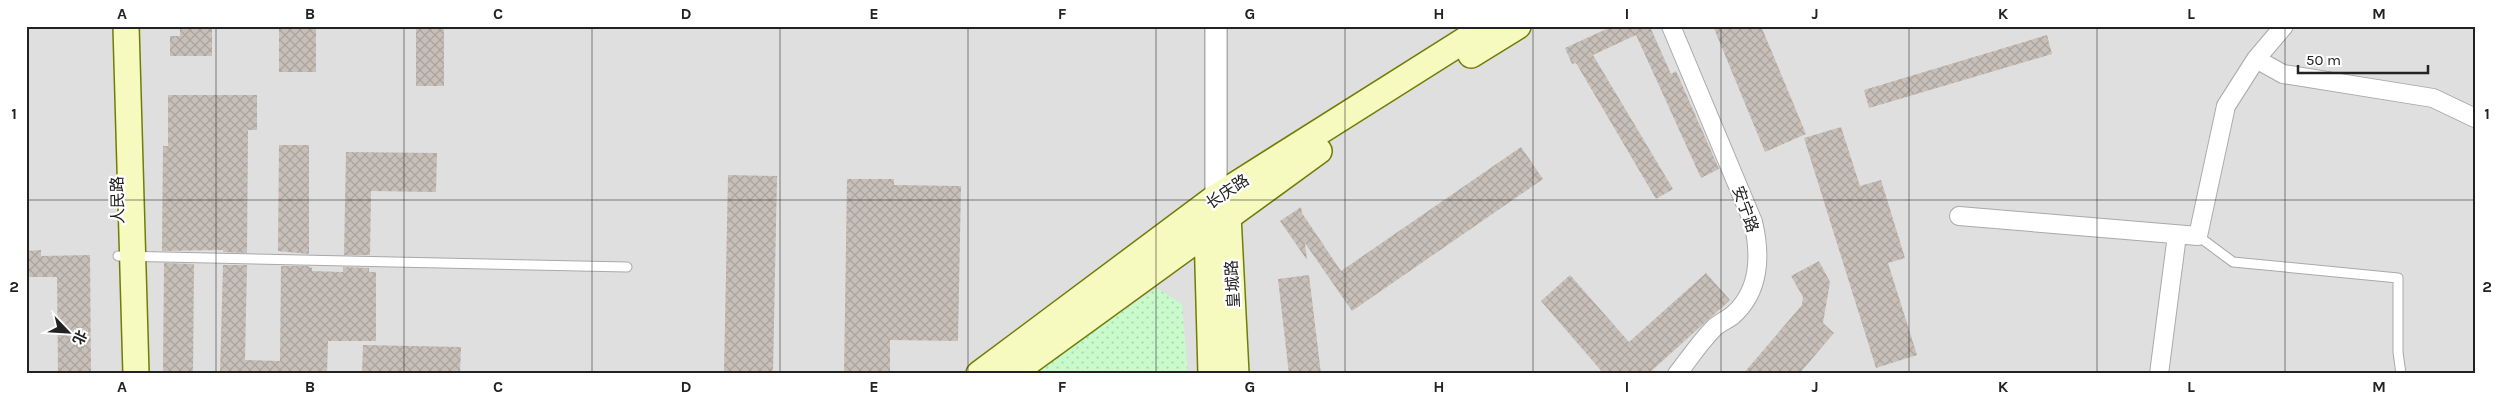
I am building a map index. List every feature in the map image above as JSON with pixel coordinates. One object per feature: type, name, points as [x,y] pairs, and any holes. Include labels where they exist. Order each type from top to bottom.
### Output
[{"type":"main road","name":"人民路","points":[[114,26],[125,256],[120,374]]},
{"type":"main road","points":[[126,26],[125,256],[136,374]]},
{"type":"main road","name":"长庆路","points":[[979,374],[1487,26]]},
{"type":"main road","points":[[1012,374],[1207,230],[1222,206],[1320,150],[1518,26]]},
{"type":"main road","name":"皇城路","points":[[1222,206],[1236,374]]},
{"type":"main road","name":"皇城路","points":[[1207,230],[1210,374]]},
{"type":"street","name":"皇城路","points":[[1216,26],[1222,206]]},
{"type":"street","name":"安宁路","points":[[1671,26],[1753,222],[1759,246],[1758,271],[1749,294],[1734,314],[1714,328],[1677,374]]},
{"type":"street","points":[[1958,216],[2198,236],[2226,106],[2256,59],[2284,26]]},
{"type":"street","points":[[2256,59],[2283,74],[2433,98],[2475,118]]},
{"type":"street","points":[[2159,374],[2177,235]]},
{"type":"lane","points":[[2198,236],[2234,262],[2398,278],[2398,352],[2401,374]]},
{"type":"lane","points":[[125,256],[627,266]]},
{"type":"shaded area","points":[[26,26],[2475,26],[2475,374],[26,374]]},
{"type":"green space","points":[[1157,288],[1182,304],[1188,374],[1030,374]]},
{"type":"building","points":[[180,26],[212,26],[212,56],[170,56],[170,36],[180,36]]},
{"type":"building","points":[[279,26],[316,26],[316,72],[279,72]]},
{"type":"building","points":[[416,26],[444,26],[444,86],[416,86]]},
{"type":"building","points":[[1613,26],[1656,26],[1651,29],[1671,74],[1676,71],[1719,169],[1701,178],[1636,35],[1593,55],[1673,189],[1656,199],[1576,63],[1572,64],[1565,48]]},
{"type":"building","points":[[1713,26],[1761,26],[1806,134],[1765,152]]},
{"type":"building","points":[[2047,35],[2052,54],[1869,108],[1864,90]]},
{"type":"building","points":[[168,95],[257,95],[257,130],[248,130],[247,253],[223,252],[223,250],[162,251],[163,146],[168,146]]},
{"type":"building","points":[[1841,127],[1860,186],[1881,180],[1905,258],[1888,263],[1917,355],[1876,368],[1804,138]]},
{"type":"building","points":[[279,145],[309,145],[309,254],[278,251]]},
{"type":"building","points":[[1521,147],[1543,179],[1352,311],[1305,243],[1307,260],[1280,221],[1301,207],[1302,213],[1341,271]]},
{"type":"building","points":[[346,152],[437,153],[436,192],[371,191],[370,255],[344,255]]},
{"type":"building","points":[[728,175],[777,176],[773,372],[724,371]]},
{"type":"building","points":[[847,179],[894,179],[894,185],[961,186],[958,341],[890,340],[890,374],[844,374]]},
{"type":"building","points":[[41,250],[41,256],[90,255],[91,374],[58,374],[57,277],[26,277],[26,251]]},
{"type":"building","points":[[1819,261],[1830,282],[1823,323],[1834,333],[1799,374],[1743,374],[1802,305],[1803,297],[1791,276]]},
{"type":"building","points":[[164,263],[194,264],[193,374],[163,374]]},
{"type":"building","points":[[223,265],[247,265],[245,360],[280,361],[281,266],[308,266],[312,268],[312,271],[343,272],[343,267],[369,268],[369,272],[376,272],[376,341],[328,341],[327,374],[220,373]]},
{"type":"building","points":[[1706,273],[1730,300],[1648,374],[1604,374],[1541,301],[1570,275],[1629,342]]},
{"type":"building","points":[[1309,275],[1321,374],[1289,374],[1278,279]]},
{"type":"building","points":[[363,345],[461,347],[460,374],[362,374]]}]
